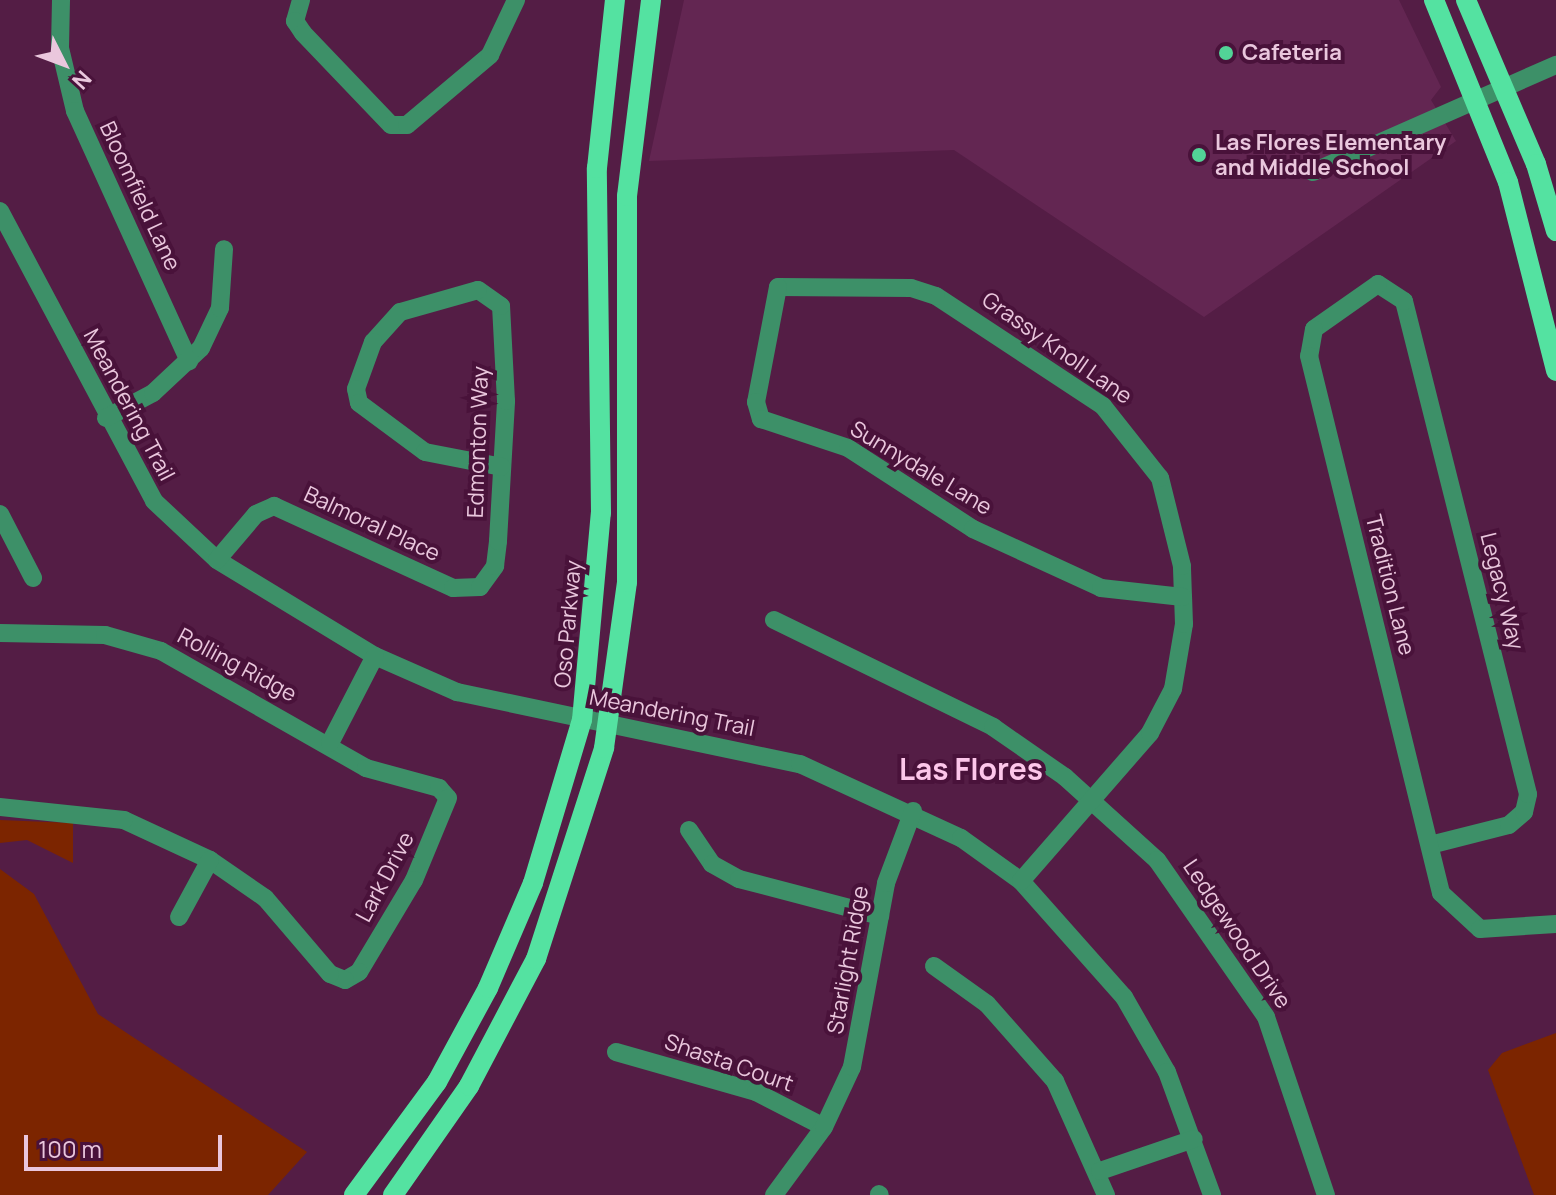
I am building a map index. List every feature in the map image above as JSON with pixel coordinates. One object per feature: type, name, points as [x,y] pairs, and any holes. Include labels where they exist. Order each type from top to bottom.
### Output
[{"type":"main road","name":"Oso Parkway","points":[[354,1195],[437,1082],[488,988],[538,871],[582,720],[601,513],[597,168],[615,0]]},
{"type":"main road","points":[[393,1195],[469,1086],[536,959],[562,895],[609,725],[630,527],[627,196],[651,0]]},
{"type":"main road","points":[[1434,0],[1480,100],[1556,371]]},
{"type":"main road","points":[[1466,0],[1505,88],[1556,231]]},
{"type":"street","name":"Bloomfield Lane","points":[[61,0],[60,48],[75,111],[189,361]]},
{"type":"street","points":[[301,0],[295,21],[303,33],[391,125],[407,125],[490,55],[516,0]]},
{"type":"street","points":[[1313,172],[1556,65]]},
{"type":"street","name":"Meandering Trail","points":[[0,211],[106,418],[154,501],[217,560],[375,656],[457,692],[800,764],[913,811],[1021,881],[1124,997],[1194,1139],[1212,1195]]},
{"type":"street","points":[[106,418],[153,393],[189,361],[220,308],[224,249]]},
{"type":"street","name":"Sunnydale Lane","points":[[778,287],[756,402],[761,419],[848,448],[973,529],[1101,588],[1183,597]]},
{"type":"street","name":"Grassy Knoll Lane","points":[[778,287],[911,288],[936,296],[1103,406],[1160,478],[1178,535],[1183,597],[1180,659],[1167,705],[1093,801],[1021,881]]},
{"type":"street","name":"Legacy Way","points":[[1393,288],[1404,301],[1528,794],[1524,812],[1509,825],[1430,845]]},
{"type":"street","name":"Tradition Lane","points":[[1393,288],[1365,289],[1307,341],[1441,893],[1480,929],[1556,924]]},
{"type":"street","name":"Edmonton Way","points":[[480,587],[495,566],[502,467],[505,323],[493,297],[478,290],[400,312],[373,342],[356,389],[369,414],[425,452],[502,467]]},
{"type":"street","name":"Balmoral Place","points":[[217,560],[256,514],[274,506],[453,588],[480,587]]},
{"type":"street","points":[[0,514],[33,578]]},
{"type":"street","name":"Ledgewood Drive","points":[[774,620],[959,707],[1028,749],[1093,801],[1183,890],[1266,1017],[1326,1195]]},
{"type":"street","name":"Rolling Ridge","points":[[0,633],[105,635],[161,651],[330,743],[366,768],[439,788]]},
{"type":"street","points":[[330,743],[375,656]]},
{"type":"street","name":"Lark Drive","points":[[210,860],[265,898],[330,974],[345,980],[359,972],[414,880],[445,812],[448,798],[439,788]]},
{"type":"street","points":[[0,807],[124,820],[210,860],[179,917]]},
{"type":"street","name":"Starlight Ridge","points":[[774,1195],[824,1127],[867,1014],[880,916],[913,811]]},
{"type":"street","points":[[689,830],[712,864],[739,879],[880,916]]},
{"type":"street","points":[[934,966],[1022,1037],[1055,1081],[1100,1171],[1106,1195]]},
{"type":"street","name":"Shasta Court","points":[[616,1052],[756,1092],[824,1127]]},
{"type":"street","points":[[1100,1171],[1194,1139]]},
{"type":"shaded area","name":"Las Flores Elementary and Middle School","points":[[684,0],[1399,0],[1441,87],[1431,100],[1456,141],[1204,317],[954,150],[649,161]]},
{"type":"shaded area","points":[[0,820],[73,823],[73,863],[27,840],[0,843]]},
{"type":"shaded area","points":[[0,869],[34,894],[98,1014],[307,1152],[268,1195],[0,1195]]},
{"type":"shaded area","points":[[1556,1033],[1556,1195],[1534,1195],[1488,1070],[1502,1053]]},
{"type":"place","name":"Cafeteria","points":[[1226,53]]},
{"type":"place","name":"Las Flores Elementary and Middle School","points":[[1199,155]]},
{"type":"district","name":"Las Flores","points":[[971,769]]}]
